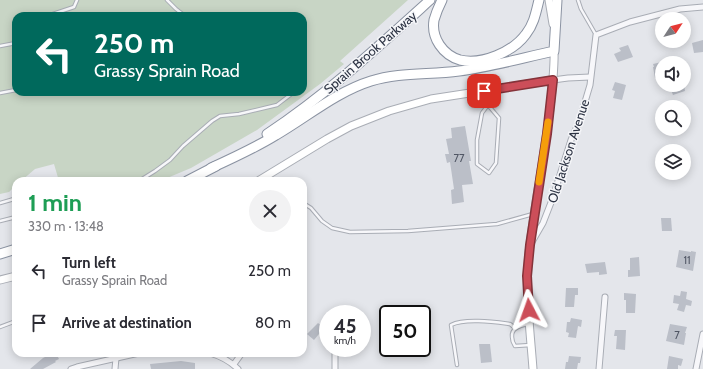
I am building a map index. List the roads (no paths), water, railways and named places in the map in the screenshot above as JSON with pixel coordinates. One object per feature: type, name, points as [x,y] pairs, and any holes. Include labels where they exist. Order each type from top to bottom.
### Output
[{"type":"highway","name":"Sprain Brook Parkway","points":[[195,177],[263,137],[307,106],[360,62],[430,0]]},
{"type":"highway","points":[[442,0],[438,7],[434,21],[437,41],[449,55],[466,61],[492,57],[515,46],[530,29],[536,15],[539,0]]},
{"type":"highway","points":[[211,168],[261,144],[335,98],[370,81],[390,76],[445,73],[466,70],[554,51],[557,0]]},
{"type":"highway","points":[[0,254],[12,250]]},
{"type":"main road","points":[[533,369],[527,276],[534,214],[547,134],[553,80],[553,24],[549,0]]},
{"type":"main road","points":[[265,177],[327,139],[389,111],[431,99],[553,80]]},
{"type":"main road","points":[[0,280],[12,277]]},
{"type":"street","points":[[596,35],[630,22],[680,9],[703,7]]},
{"type":"street","name":"Old Jackson Avenue","points":[[530,245],[543,223],[571,140],[579,122],[590,85],[596,35]]},
{"type":"street","points":[[553,80],[590,77]]},
{"type":"street","points":[[599,369],[605,297]]},
{"type":"street","points":[[696,369],[703,334]]},
{"type":"street","points":[[71,369],[121,357]]},
{"type":"street","points":[[221,357],[234,364],[238,369]]},
{"type":"street","points":[[234,364],[239,357]]},
{"type":"street","points":[[335,357],[335,369]]},
{"type":"street","points":[[115,369],[116,358]]},
{"type":"lane","points":[[60,12],[74,7],[77,0]]},
{"type":"lane","points":[[167,0],[180,12]]},
{"type":"lane","points":[[578,0],[581,9],[596,35]]},
{"type":"lane","points":[[0,46],[12,44]]},
{"type":"lane","points":[[0,94],[12,91]]},
{"type":"lane","points":[[484,91],[488,105],[499,118],[496,163],[489,173],[477,164],[477,140],[482,113],[488,105]]},
{"type":"lane","points":[[145,177],[170,160],[183,146],[220,116],[239,114],[277,105],[289,96]]},
{"type":"lane","points":[[0,203],[12,200]]},
{"type":"lane","points":[[307,206],[322,221],[332,228],[350,232],[408,231],[497,224],[534,214]]},
{"type":"lane","points":[[0,221],[12,218]]},
{"type":"lane","points":[[456,364],[451,325],[469,321],[510,324],[515,328]]},
{"type":"lane","points":[[0,327],[12,322]]},
{"type":"lane","points":[[530,323],[515,328],[511,333],[512,343],[515,346],[531,345]]}]
